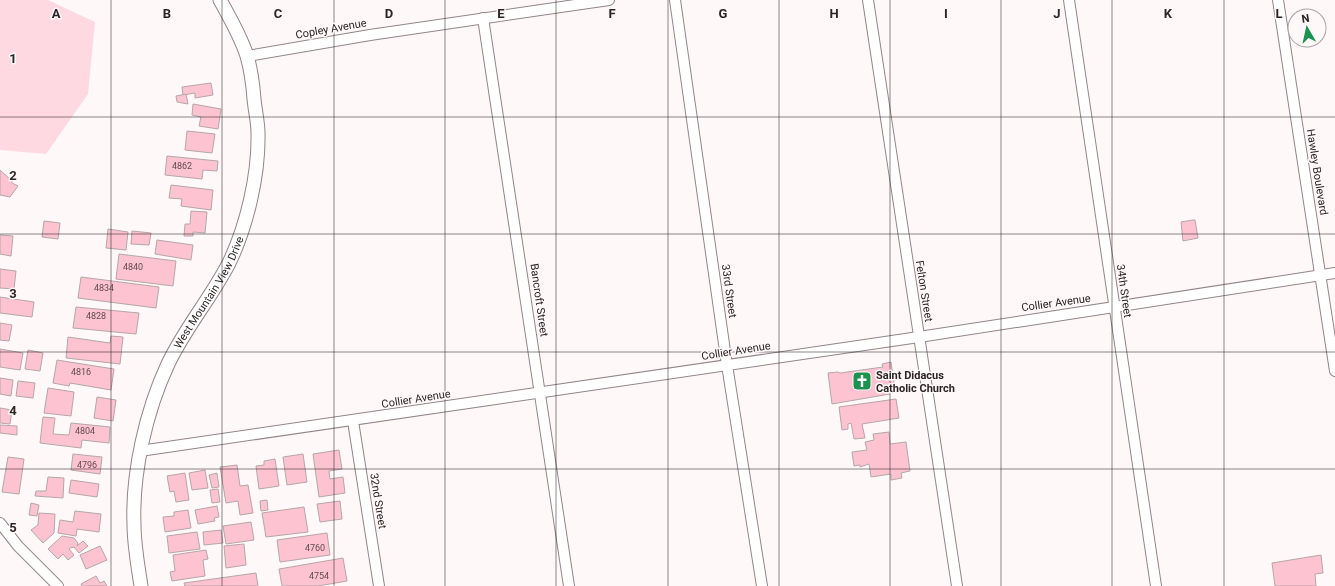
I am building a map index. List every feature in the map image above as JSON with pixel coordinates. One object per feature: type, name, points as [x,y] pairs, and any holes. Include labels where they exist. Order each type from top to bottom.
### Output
[{"type":"street","name":"West Mountain View Drive","points":[[141,586],[134,524],[140,452],[156,396],[168,364],[191,323],[228,264],[241,234],[256,170],[258,133],[252,78],[247,56],[220,0]]},
{"type":"street","name":"Copley Avenue","points":[[247,56],[483,18],[609,0]]},
{"type":"street","name":"33rd Street","points":[[675,0],[727,365],[762,586]]},
{"type":"street","name":"Felton Street","points":[[868,0],[957,586]]},
{"type":"street","name":"34th Street","points":[[1069,0],[1156,586]]},
{"type":"street","name":"Hawley Boulevard","points":[[1278,0],[1335,370]]},
{"type":"street","name":"Bancroft Street","points":[[483,18],[569,586]]},
{"type":"street","name":"Collier Avenue","points":[[140,452],[919,337],[1335,273]]},
{"type":"street","name":"32nd Street","points":[[354,421],[379,586]]},
{"type":"street","points":[[0,523],[18,546],[58,586]]},
{"type":"shaded area","points":[[0,0],[48,0],[95,22],[88,94],[46,154],[0,150]]},
{"type":"building","points":[[211,83],[213,95],[195,98],[195,93],[183,95],[182,87]]},
{"type":"building","points":[[186,94],[188,104],[177,102],[176,96]]},
{"type":"building","points":[[193,104],[221,109],[218,129],[199,126],[201,117],[192,115]]},
{"type":"building","points":[[187,131],[215,134],[212,153],[185,150]]},
{"type":"building","points":[[167,156],[218,161],[217,171],[203,170],[202,179],[165,175]]},
{"type":"building","points":[[0,170],[12,181],[12,183],[18,186],[10,197],[0,195]]},
{"type":"building","points":[[171,185],[213,190],[211,210],[181,206],[182,199],[169,198]]},
{"type":"building","points":[[191,211],[207,212],[205,233],[193,232],[193,236],[184,236],[185,224],[190,224]]},
{"type":"building","points":[[1195,220],[1198,238],[1183,241],[1181,222]]},
{"type":"building","points":[[44,221],[60,223],[58,239],[42,237]]},
{"type":"building","points":[[108,229],[128,232],[126,250],[106,248]]},
{"type":"building","points":[[132,231],[151,233],[149,245],[131,244]]},
{"type":"building","points":[[0,235],[13,236],[11,256],[0,254]]},
{"type":"building","points":[[157,240],[193,245],[191,260],[155,254]]},
{"type":"building","points":[[119,254],[176,261],[173,286],[116,279]]},
{"type":"building","points":[[0,269],[16,271],[14,289],[0,288]]},
{"type":"building","points":[[81,277],[159,287],[156,308],[78,298]]},
{"type":"building","points":[[0,297],[34,302],[32,317],[0,313]]},
{"type":"building","points":[[76,307],[139,313],[136,334],[73,328]]},
{"type":"building","points":[[0,323],[12,325],[9,341],[0,340]]},
{"type":"building","points":[[111,336],[123,337],[120,364],[66,358],[68,337],[110,343]]},
{"type":"building","points":[[0,349],[23,353],[20,370],[0,367]]},
{"type":"building","points":[[28,350],[43,353],[40,371],[25,369]]},
{"type":"building","points":[[57,360],[114,369],[111,390],[70,383],[69,386],[53,383]]},
{"type":"building","name":"Saint Didacus Catholic Church","points":[[891,362],[895,389],[889,390],[890,394],[832,404],[828,373],[840,373],[883,367],[882,364]]},
{"type":"building","points":[[0,378],[13,380],[11,396],[0,394]]},
{"type":"building","points":[[18,381],[35,383],[33,398],[16,396]]},
{"type":"building","points":[[48,388],[74,392],[71,416],[44,413]]},
{"type":"building","points":[[97,397],[116,400],[113,421],[94,418]]},
{"type":"building","points":[[896,399],[899,418],[862,424],[865,438],[854,439],[851,423],[848,424],[848,429],[842,430],[839,407]]},
{"type":"building","points":[[0,408],[12,410],[10,424],[0,423]]},
{"type":"building","points":[[43,417],[55,418],[53,434],[69,435],[71,423],[110,427],[109,443],[82,440],[81,448],[40,443]]},
{"type":"building","points":[[0,425],[17,426],[17,435],[0,433]]},
{"type":"building","points":[[889,432],[890,444],[906,442],[910,471],[901,473],[902,478],[891,480],[891,474],[871,477],[869,464],[860,467],[860,465],[854,466],[852,452],[867,450],[865,442],[874,440],[873,434]]},
{"type":"building","points":[[339,450],[342,469],[329,471],[330,479],[343,477],[345,493],[319,497],[313,454]]},
{"type":"building","points":[[73,454],[102,457],[100,474],[71,470]]},
{"type":"building","points":[[303,454],[307,482],[287,485],[283,457]]},
{"type":"building","points":[[8,457],[24,459],[19,494],[2,492]]},
{"type":"building","points":[[275,459],[279,486],[259,489],[256,466],[264,465],[264,461]]},
{"type":"building","points":[[237,465],[240,486],[248,485],[253,513],[240,515],[238,501],[226,503],[220,467]]},
{"type":"building","points":[[205,470],[208,488],[192,490],[189,473]]},
{"type":"building","points":[[185,473],[189,500],[176,502],[174,491],[170,492],[167,476]]},
{"type":"building","points":[[217,473],[219,487],[212,488],[209,475]]},
{"type":"building","points":[[48,477],[64,478],[63,498],[35,496],[36,491],[46,491]]},
{"type":"building","points":[[71,480],[99,484],[97,497],[69,493]]},
{"type":"building","points":[[218,489],[220,502],[212,503],[210,490]]},
{"type":"building","points":[[267,500],[268,510],[261,511],[260,501]]},
{"type":"building","points":[[340,501],[342,519],[320,522],[317,504]]},
{"type":"building","points":[[31,503],[39,505],[37,516],[29,515]]},
{"type":"building","points":[[217,506],[219,517],[214,518],[215,521],[198,524],[195,510]]},
{"type":"building","points":[[304,507],[308,532],[266,537],[262,513]]},
{"type":"building","points":[[188,510],[191,528],[165,532],[163,517],[174,516],[174,512]]},
{"type":"building","points":[[75,511],[101,514],[99,532],[77,529],[76,536],[58,533],[60,520],[73,522]]},
{"type":"building","points":[[39,513],[55,514],[54,533],[43,543],[31,530],[38,525]]},
{"type":"building","points":[[251,522],[254,540],[226,544],[223,526]]},
{"type":"building","points":[[221,530],[223,543],[204,545],[203,532]]},
{"type":"building","points":[[197,532],[200,549],[169,553],[167,536]]},
{"type":"building","points":[[327,533],[330,555],[280,562],[277,540]]},
{"type":"building","points":[[62,536],[74,538],[78,543],[77,546],[83,541],[88,546],[79,553],[74,547],[70,548],[69,549],[74,555],[68,560],[63,554],[58,559],[48,549]]},
{"type":"building","points":[[244,544],[246,565],[226,568],[224,546]]},
{"type":"building","points":[[100,546],[107,560],[86,569],[80,555]]},
{"type":"building","points":[[206,550],[208,559],[203,560],[205,576],[172,581],[170,572],[175,571],[173,555]]},
{"type":"building","points":[[1321,555],[1323,573],[1315,574],[1316,586],[1275,586],[1272,563]]},
{"type":"building","points":[[343,558],[347,581],[318,586],[282,586],[279,569]]},
{"type":"building","points":[[256,573],[258,586],[185,586],[184,583]]},
{"type":"building","points":[[96,576],[100,583],[104,581],[107,586],[82,586],[81,584]]},
{"type":"place","name":"Saint Didacus Catholic Church","points":[[862,381]]}]
